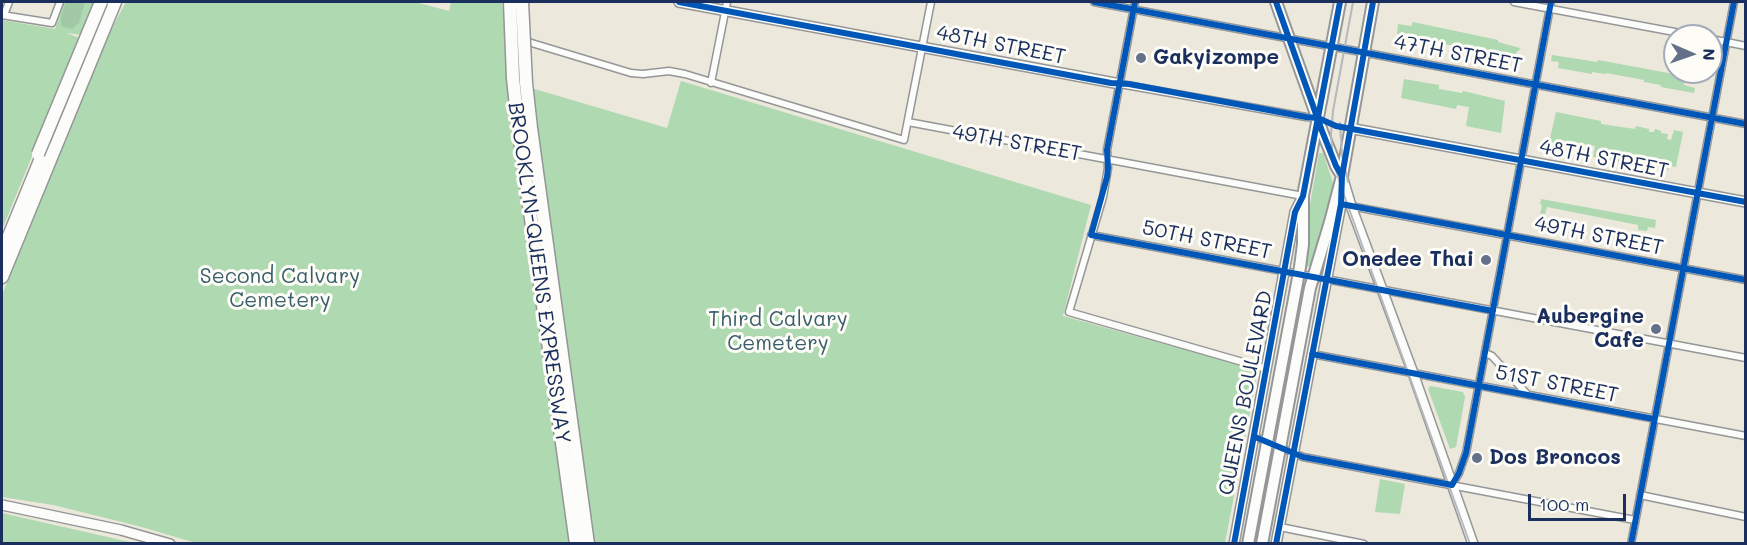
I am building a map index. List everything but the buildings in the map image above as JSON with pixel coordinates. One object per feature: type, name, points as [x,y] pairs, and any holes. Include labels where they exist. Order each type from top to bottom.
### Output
[{"type":"highway","points":[[2,267],[102,2]]},
{"type":"highway","points":[[2,242],[102,2]]},
{"type":"highway","points":[[44,156],[113,2]]},
{"type":"highway","points":[[2,277],[113,2]]},
{"type":"highway","name":"BROOKLYN-QUEENS EXPRESSWAY","points":[[508,2],[518,124],[576,543]]},
{"type":"highway","name":"BROOKLYN-QUEENS EXPRESSWAY","points":[[522,2],[531,128],[588,543]]},
{"type":"highway","points":[[2,253],[33,184]]},
{"type":"main road","points":[[1276,2],[1336,166],[1342,176]]},
{"type":"main road","name":"QUEENS BOULEVARD","points":[[1248,543],[1298,275],[1303,244],[1303,196],[1340,2]]},
{"type":"main road","name":"QUEENS BOULEVARD","points":[[1262,543],[1312,277],[1342,176],[1373,2]]},
{"type":"street","points":[[9,2],[3,15],[52,23],[60,2]]},
{"type":"street","points":[[508,2],[583,543]]},
{"type":"street","points":[[521,89],[528,2]]},
{"type":"street","name":"48TH STREET","points":[[679,2],[726,6],[922,47],[1306,117],[1318,117]]},
{"type":"street","points":[[525,41],[631,73],[673,72],[904,140],[931,2]]},
{"type":"street","name":"47TH STREET","points":[[1094,2],[1134,5],[1289,39],[1746,124]]},
{"type":"street","points":[[1514,2],[1551,5],[1663,29]]},
{"type":"street","points":[[1631,543],[1734,2]]},
{"type":"street","points":[[1134,5],[1107,150],[1108,168],[1103,197],[1069,312],[1267,369]]},
{"type":"street","points":[[1452,485],[1465,457],[1551,5]]},
{"type":"street","points":[[711,83],[726,6]]},
{"type":"street","points":[[1723,41],[1746,46]]},
{"type":"street","name":"49TH STREET","points":[[908,122],[1303,196]]},
{"type":"street","name":"48TH STREET","points":[[1349,128],[1746,202]]},
{"type":"street","points":[[1342,176],[1473,543]]},
{"type":"street","name":"QUEENS BOULEVARD","points":[[1276,543],[1341,204],[1342,176]]},
{"type":"street","name":"QUEENS BOULEVARD","points":[[1234,543],[1296,212],[1303,196]]},
{"type":"street","name":"49TH STREET","points":[[1341,204],[1746,280]]},
{"type":"street","name":"50TH STREET","points":[[1091,235],[1746,358]]},
{"type":"street","name":"51ST STREET","points":[[1485,353],[1492,356],[1527,394]]},
{"type":"street","name":"51ST STREET","points":[[1312,354],[1746,436]]},
{"type":"street","points":[[1255,437],[1303,457],[1635,520]]},
{"type":"street","points":[[1640,495],[1746,517]]},
{"type":"street","points":[[2,505],[121,530],[170,543]]},
{"type":"street","points":[[1280,527],[1364,543]]},
{"type":"green space","points":[[64,2],[95,2],[82,35],[66,33],[80,38],[2,230],[2,20],[55,29]]},
{"type":"green space","points":[[66,2],[85,2],[79,23],[72,29],[63,27],[61,24]]},
{"type":"green space","name":"Second Calvary Cemetery","points":[[126,2],[415,2],[449,11],[451,2],[502,2],[572,543],[196,543],[53,505],[2,497],[2,295],[108,35]]},
{"type":"green space","points":[[1413,22],[1498,40],[1498,42],[1520,48],[1515,59],[1429,41],[1428,43],[1411,40],[1412,34],[1397,34],[1398,24],[1411,26]]},
{"type":"green space","points":[[1552,55],[1597,62],[1598,60],[1663,72],[1663,84],[1684,84],[1695,88],[1694,93],[1606,73],[1592,72],[1592,74],[1558,68],[1559,62],[1551,61]]},
{"type":"green space","points":[[1404,79],[1439,85],[1439,89],[1462,93],[1463,91],[1505,101],[1501,133],[1466,126],[1469,107],[1457,105],[1456,109],[1401,98]]},
{"type":"green space","name":"Third Calvary Cemetery","points":[[681,81],[1091,205],[1063,316],[1258,370],[1225,543],[593,543],[531,88],[667,128]]},
{"type":"green space","points":[[1556,112],[1601,121],[1601,124],[1635,129],[1636,126],[1649,129],[1649,132],[1654,132],[1655,129],[1668,134],[1667,139],[1671,140],[1674,130],[1683,132],[1676,167],[1669,166],[1668,170],[1665,170],[1666,160],[1633,154],[1631,164],[1593,157],[1595,146],[1560,140],[1558,144],[1549,143]]},
{"type":"green space","points":[[1319,153],[1323,153],[1334,186],[1325,220],[1308,267],[1306,265],[1308,216]]},
{"type":"green space","points":[[1541,199],[1656,220],[1655,228],[1648,227],[1647,231],[1638,230],[1638,225],[1547,207],[1543,222],[1539,221]]},
{"type":"green space","points":[[1430,386],[1463,392],[1465,397],[1456,447],[1450,449],[1428,389]]},
{"type":"green space","points":[[1380,479],[1405,484],[1400,514],[1375,512]]},
{"type":"green space","points":[[2,513],[134,543],[2,543]]},
{"type":"railway","points":[[1353,2],[1333,111],[1331,134],[1333,161],[1470,544]]},
{"type":"railway","points":[[1340,123],[1342,155],[1348,182]]},
{"type":"cycle path","points":[[679,2],[1111,83],[1129,84],[1318,118],[1336,126],[1746,202]]},
{"type":"cycle path","points":[[1094,2],[1746,124]]},
{"type":"cycle path","points":[[1135,2],[1107,150],[1107,177],[1091,235],[1493,311]]},
{"type":"cycle path","points":[[1276,2],[1322,131],[1342,176]]},
{"type":"cycle path","points":[[1234,544],[1295,212],[1303,196],[1340,2]]},
{"type":"cycle path","points":[[1276,544],[1341,204],[1342,176],[1373,2]]},
{"type":"cycle path","points":[[1255,437],[1303,457],[1452,485],[1466,453],[1551,2]]},
{"type":"cycle path","points":[[1631,544],[1734,2]]},
{"type":"cycle path","points":[[1341,204],[1746,280]]},
{"type":"cycle path","points":[[1312,354],[1654,419]]},
{"type":"place","name":"Gakyizompe","points":[[1141,58]]},
{"type":"place","name":"Onedee Thai","points":[[1486,260]]},
{"type":"place","name":"Aubergine Cafe","points":[[1656,329]]},
{"type":"place","name":"Dos Broncos","points":[[1477,458]]}]
